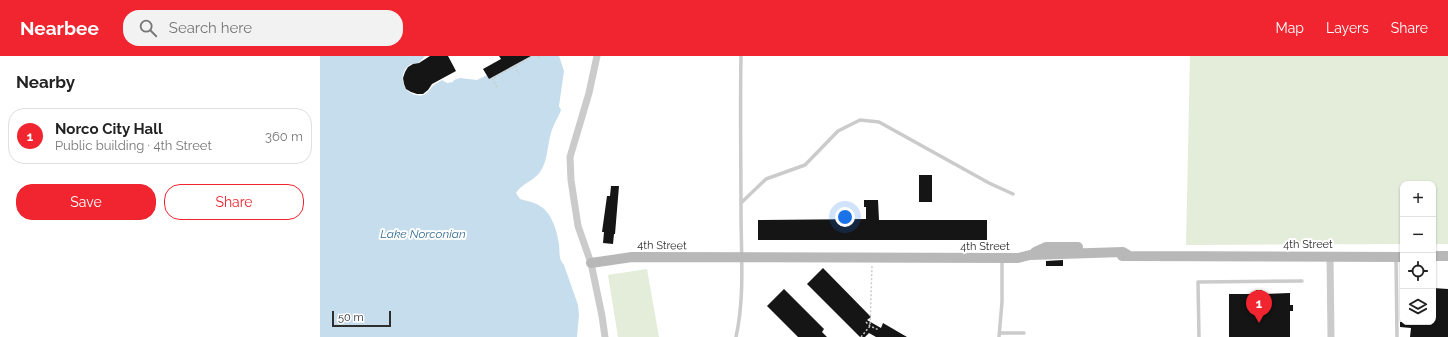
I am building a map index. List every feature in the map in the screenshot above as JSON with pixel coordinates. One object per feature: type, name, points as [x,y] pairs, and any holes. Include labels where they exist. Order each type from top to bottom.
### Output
[{"type":"street","points":[[597,56],[589,93],[570,158],[571,180],[578,226],[591,263],[605,337]]},
{"type":"street","name":"4th Street","points":[[591,263],[632,257],[1018,258],[1030,255],[1046,247],[1100,247],[1125,254],[1400,257]]},
{"type":"street","points":[[1018,258],[1055,260],[1099,258],[1125,254]]},
{"type":"street","points":[[1330,256],[1331,337]]},
{"type":"street","points":[[1436,256],[1448,256]]},
{"type":"lane","points":[[736,337],[740,319],[742,258],[741,56]]},
{"type":"lane","points":[[741,203],[766,179],[805,165],[838,131],[860,120],[878,122],[989,183],[1013,194]]},
{"type":"lane","points":[[1397,337],[1400,257]]},
{"type":"lane","points":[[1002,258],[1002,302],[999,335],[1024,333]]},
{"type":"lane","points":[[1199,337],[1198,282],[1302,281]]},
{"type":"path","points":[[497,87],[492,79],[533,56]]},
{"type":"path","points":[[515,66],[519,74]]},
{"type":"path","points":[[861,337],[870,326],[872,258]]},
{"type":"path","points":[[866,322],[870,326],[879,330]]},
{"type":"green space","points":[[1190,56],[1448,56],[1448,244],[1436,244],[1436,181],[1400,181],[1400,244],[1186,245]]},
{"type":"green space","points":[[647,269],[659,337],[618,337],[608,275]]},
{"type":"water","name":"Lake Norconian","points":[[320,56],[425,56],[418,63],[411,64],[407,67],[403,77],[403,82],[408,91],[412,94],[423,95],[442,80],[447,83],[453,82],[454,80],[460,78],[477,80],[487,75],[489,79],[531,56],[559,56],[564,71],[559,106],[561,110],[552,130],[545,163],[540,172],[521,187],[516,193],[520,199],[540,206],[551,218],[558,239],[560,258],[564,265],[578,305],[579,315],[577,337],[320,337]]},
{"type":"building","points":[[430,56],[448,56],[456,71],[432,84],[423,94],[417,94],[406,89],[403,78],[408,67],[419,63]]},
{"type":"building","points":[[499,56],[531,56],[489,79],[483,69],[501,59]]},
{"type":"building","points":[[919,175],[932,175],[932,202],[919,202]]},
{"type":"building","points":[[611,186],[619,186],[613,244],[603,243],[604,232],[602,232],[607,196],[610,196]]},
{"type":"building","points":[[864,200],[878,200],[879,220],[987,220],[987,240],[758,240],[758,220],[866,219],[866,207],[864,207]]},
{"type":"building","points":[[1063,260],[1063,266],[1046,266],[1046,261]]},
{"type":"building","points":[[823,268],[871,317],[867,320],[881,328],[883,323],[907,337],[876,337],[869,333],[865,337],[860,337],[807,284]]},
{"type":"building","points":[[1436,288],[1448,289],[1448,337],[1410,337],[1411,328],[1400,327],[1400,325],[1436,325]]},
{"type":"building","points":[[784,289],[824,329],[822,332],[827,337],[798,337],[767,306]]},
{"type":"building","points":[[1256,290],[1262,290],[1262,294],[1290,293],[1290,305],[1293,305],[1293,311],[1290,311],[1290,337],[1229,337],[1229,294],[1256,294]]},
{"type":"place","name":"Norco City Hall","points":[[1259,323]]}]
